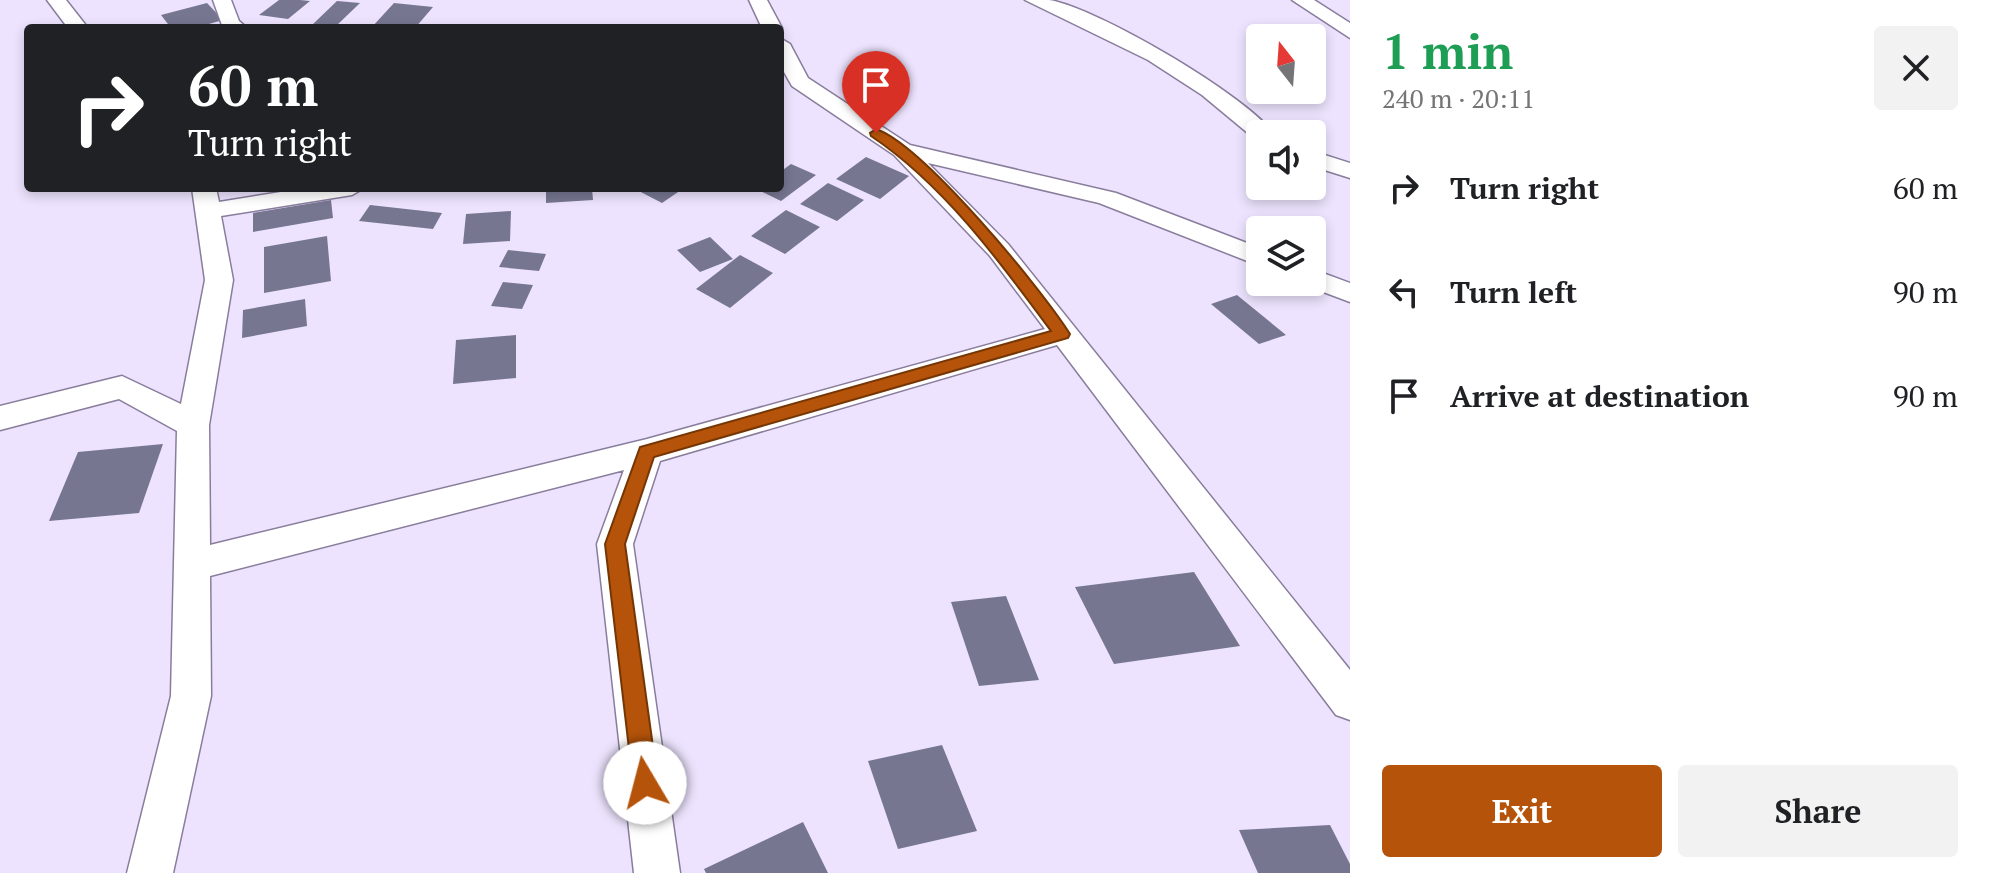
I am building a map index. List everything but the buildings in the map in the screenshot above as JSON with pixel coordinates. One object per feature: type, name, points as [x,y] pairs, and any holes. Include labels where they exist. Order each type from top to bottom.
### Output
[{"type":"street","points":[[56,0],[75,24]]},
{"type":"street","points":[[222,0],[230,24]]},
{"type":"street","points":[[758,0],[770,24]]},
{"type":"street","points":[[1034,0],[1109,28],[1180,69],[1248,120]]},
{"type":"street","points":[[1301,0],[1350,32]]},
{"type":"street","points":[[784,52],[799,82],[902,150],[999,250],[1350,701]]},
{"type":"street","points":[[902,150],[1107,198],[1246,253]]},
{"type":"street","points":[[1326,163],[1350,171]]},
{"type":"street","points":[[150,873],[191,696],[193,425],[219,280],[206,199],[299,192]]},
{"type":"street","points":[[1326,284],[1350,293]]},
{"type":"street","points":[[191,565],[647,452],[1062,334]]},
{"type":"street","points":[[0,418],[122,387],[193,425]]},
{"type":"street","points":[[647,452],[615,544],[657,873]]},
{"type":"route","points":[[645,783],[615,544],[647,452],[1062,334],[999,250],[902,150],[876,133]]}]
